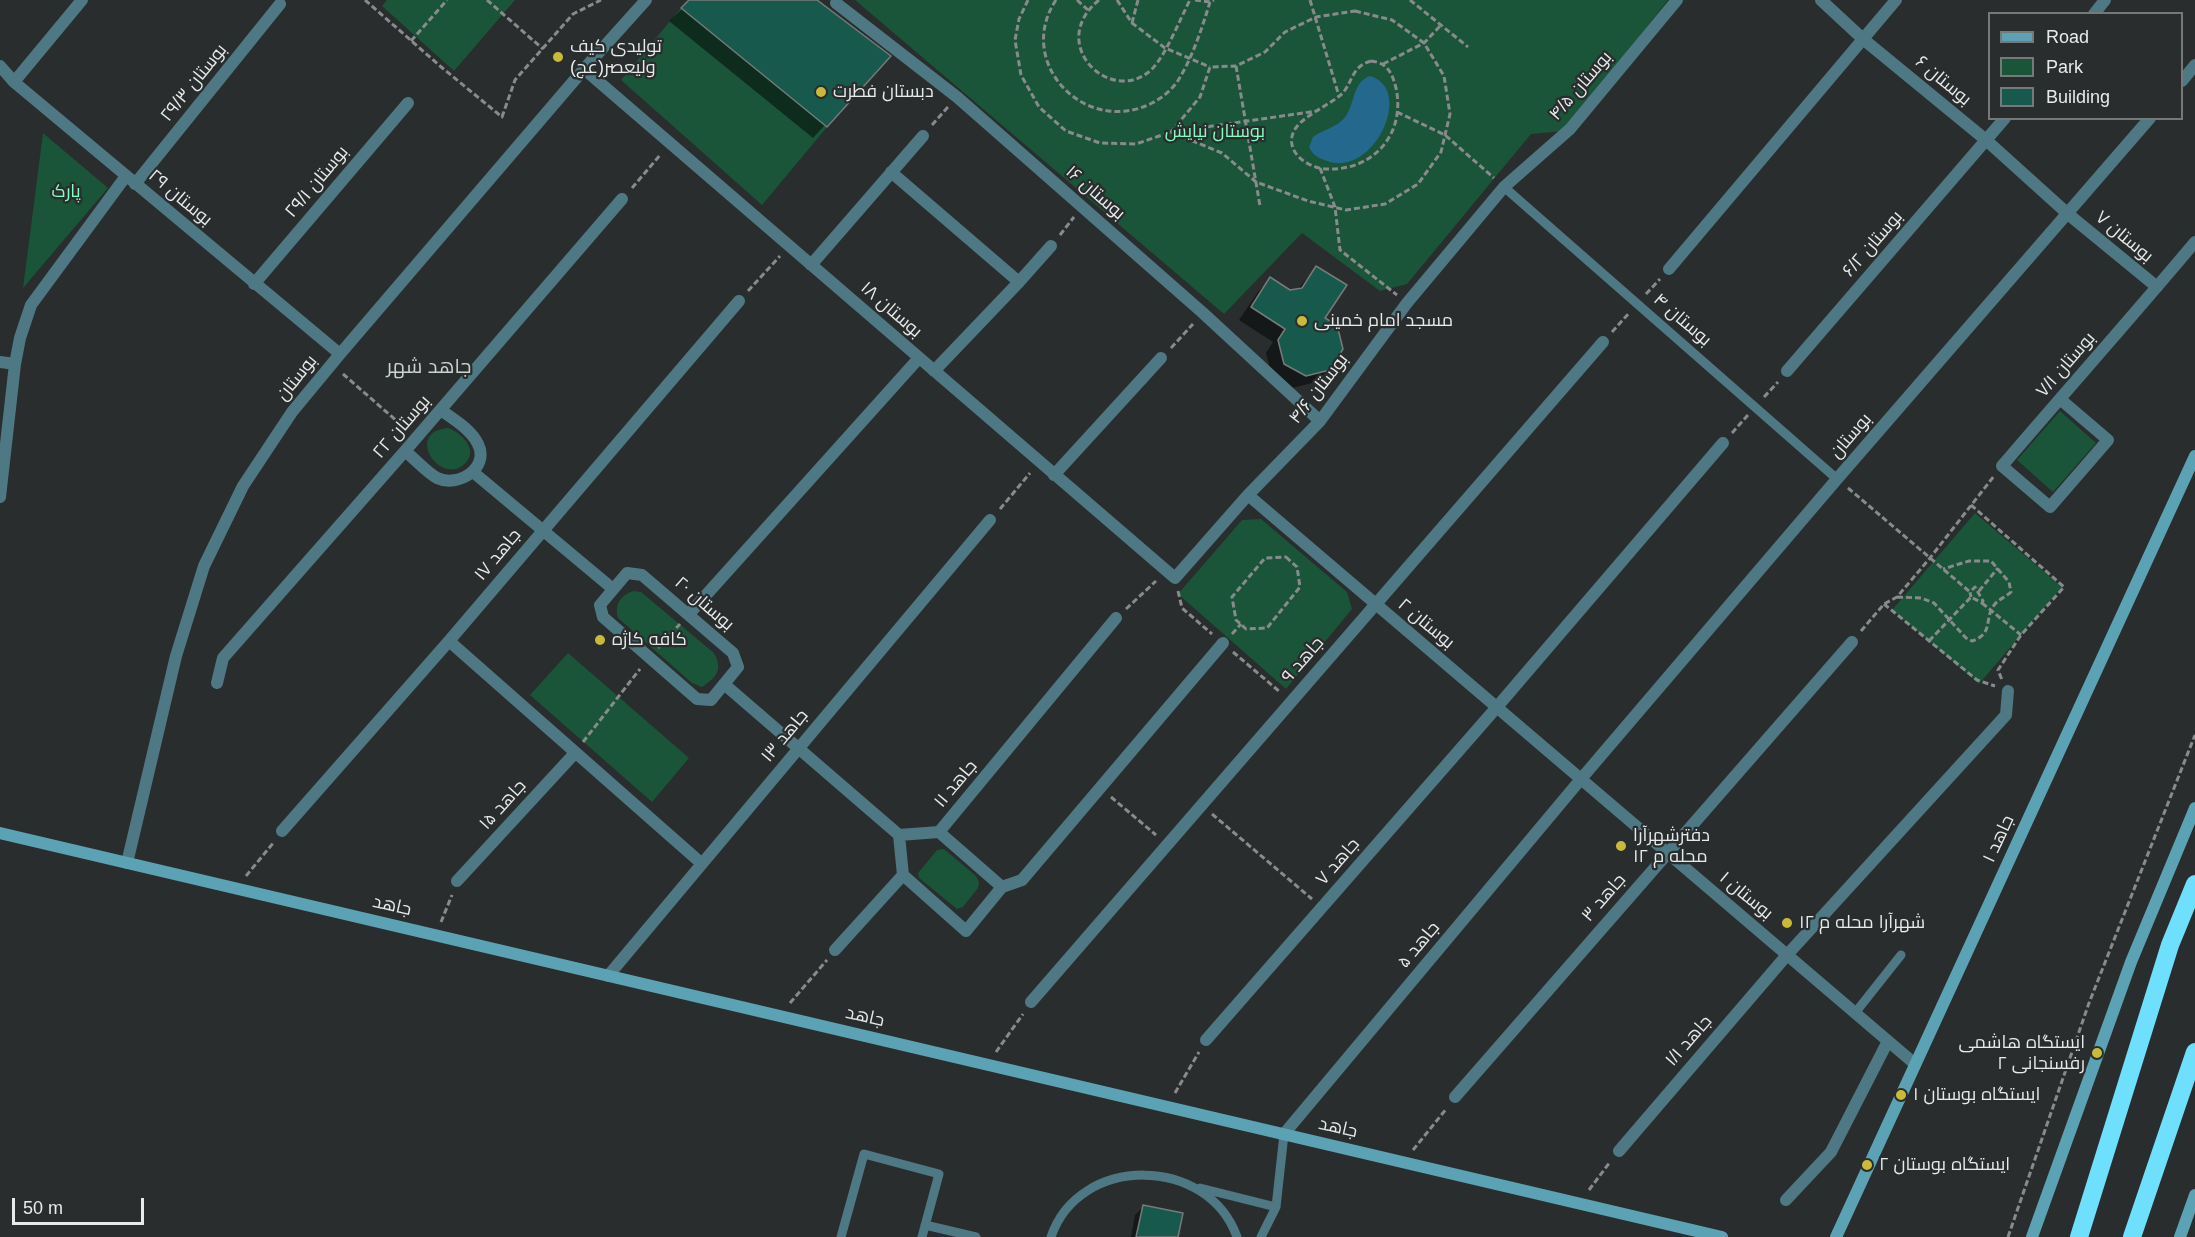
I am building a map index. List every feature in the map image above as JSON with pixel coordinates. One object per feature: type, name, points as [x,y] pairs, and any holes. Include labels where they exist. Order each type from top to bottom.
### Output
[{"type":"highway","points":[[2079,1237],[2170,945],[2195,884]]},
{"type":"highway","points":[[2132,1237],[2195,1052]]},
{"type":"main road","name":"جاهد ۱","points":[[1836,1237],[2195,456]]},
{"type":"main road","points":[[2032,1237],[2131,962],[2195,808]]},
{"type":"main road","name":"جاهد","points":[[0,832],[1722,1237]]},
{"type":"main road","points":[[2180,1237],[2195,1195]]},
{"type":"street","points":[[14,82],[82,0]]},
{"type":"street","name":"بوستان","points":[[127,863],[176,656],[204,566],[243,486],[292,412],[584,69],[646,0]]},
{"type":"street","name":"بوستان ۴/۵","points":[[1504,187],[1570,129],[1677,0]]},
{"type":"street","name":"بوستان ۶","points":[[1821,0],[1863,39],[1986,140],[2068,214]]},
{"type":"street","points":[[1669,268],[1896,0]]},
{"type":"street","points":[[2096,12],[2105,0]]},
{"type":"street","name":"بوستان ۱۶","points":[[836,3],[957,97],[1203,313],[1320,421]]},
{"type":"street","name":"بوستان ۲۹/۳","points":[[0,497],[15,364],[20,338],[31,305],[130,180],[280,4]]},
{"type":"street","points":[[2183,79],[2195,65]]},
{"type":"street","name":"بوستان ۲۹","points":[[0,66],[14,82],[254,284],[336,359]]},
{"type":"street","name":"بوستان ۱۸","points":[[584,69],[1170,575]]},
{"type":"street","name":"بوستان ۲۹/۱","points":[[254,284],[408,103]]},
{"type":"street","name":"بوستان ۶/۲","points":[[1787,371],[2003,120]]},
{"type":"street","name":"بوستان","points":[[1581,779],[2148,120]]},
{"type":"street","points":[[811,265],[923,136]]},
{"type":"street","points":[[891,172],[1019,282]]},
{"type":"street","name":"بوستان ۴/۶","points":[[1170,575],[1320,421],[1407,303],[1504,187]]},
{"type":"street","name":"بوستان ۲۲","points":[[217,683],[223,658],[441,410],[622,199]]},
{"type":"street","name":"بوستان ۷","points":[[2068,214],[2157,287]]},
{"type":"street","name":"بوستان ۷/۱","points":[[2002,466],[2195,242]]},
{"type":"street","points":[[934,371],[1051,246]]},
{"type":"street","name":"جاهد ۱۷","points":[[282,831],[739,301]]},
{"type":"street","name":"جاهد ۹","points":[[1031,1002],[1603,342]]},
{"type":"street","points":[[688,614],[919,358]]},
{"type":"street","points":[[1054,475],[1161,358]]},
{"type":"street","points":[[0,362],[15,364]]},
{"type":"street","points":[[2002,466],[2050,507],[2108,440],[2060,399]]},
{"type":"street","points":[[405,451],[437,478],[450,481],[462,480],[473,472],[480,458],[479,445],[471,433],[441,410]]},
{"type":"street","name":"جاهد ۷","points":[[1206,1041],[1723,443]]},
{"type":"street","points":[[473,472],[613,589],[600,605],[603,617],[697,699],[711,700],[724,684],[899,834],[903,875],[966,931],[1002,887],[1022,880],[1223,644]]},
{"type":"street","name":"بوستان ۲","points":[[1248,495],[1581,779]]},
{"type":"street","name":"جاهد ۱۳","points":[[608,976],[990,520]]},
{"type":"street","name":"بوستان ۲۰","points":[[613,589],[627,573],[642,574],[733,653],[738,667],[724,684]]},
{"type":"street","name":"جاهد ۱۱","points":[[899,834],[939,832],[1116,618]]},
{"type":"street","points":[[448,641],[701,863]]},
{"type":"street","name":"جاهد ۳","points":[[1455,1097],[1852,642]]},
{"type":"street","name":"جاهد ۱/۱","points":[[1619,1151],[1787,955],[2006,716],[2008,691]]},
{"type":"street","name":"جاهد ۱۵","points":[[457,881],[575,753]]},
{"type":"street","name":"بوستان ۱","points":[[1581,779],[1915,1064]]},
{"type":"street","name":"جاهد ۵","points":[[1284,1134],[1581,779]]},
{"type":"street","points":[[939,832],[1002,887]]},
{"type":"street","points":[[835,950],[903,875]]},
{"type":"street","points":[[1786,1200],[1831,1152],[1888,1041]]},
{"type":"lane","name":"بوستان ۴","points":[[1504,187],[1837,479]]},
{"type":"lane","points":[[1856,1013],[1901,954]]},
{"type":"lane","points":[[1262,1237],[1276,1207],[1284,1134]]},
{"type":"lane","points":[[841,1237],[864,1154],[939,1174],[922,1237]]},
{"type":"lane","points":[[1051,1237],[1066,1211],[1083,1195],[1103,1183],[1125,1176],[1149,1174],[1172,1178],[1194,1187],[1276,1207]]},
{"type":"lane","points":[[1194,1187],[1211,1199],[1224,1214],[1237,1237]]},
{"type":"lane","points":[[925,1225],[976,1237]]},
{"type":"path","points":[[365,0],[502,117],[515,80],[573,14],[601,0]]},
{"type":"path","points":[[370,4],[374,0]]},
{"type":"path","points":[[411,41],[447,0]]},
{"type":"path","points":[[487,0],[543,49]]},
{"type":"path","points":[[1028,0],[1019,19],[1015,40],[1021,75],[1039,107],[1066,131],[1100,144],[1136,144],[1171,132],[1317,111]]},
{"type":"path","points":[[1056,0],[1050,8],[1044,32],[1045,56],[1055,78],[1071,96],[1092,108],[1116,113],[1140,109],[1155,102],[1179,81],[1210,2]]},
{"type":"path","points":[[1077,0],[1088,10]]},
{"type":"path","points":[[1099,0],[1088,10],[1081,22],[1078,36],[1080,50],[1087,63],[1097,73],[1109,79],[1123,81],[1150,72],[1159,61],[1190,0]]},
{"type":"path","points":[[1118,0],[1132,23],[1165,48],[1210,67],[1236,66],[1265,52],[1285,32],[1316,17],[1355,11],[1392,20],[1424,43],[1444,76],[1450,114],[1441,152],[1418,184],[1384,204],[1346,210],[1308,201],[1256,182],[1222,153],[1171,132]]},
{"type":"path","points":[[1132,23],[1138,0]]},
{"type":"path","points":[[1196,0],[1210,2],[1214,0]]},
{"type":"path","points":[[1310,0],[1339,97]]},
{"type":"path","points":[[1410,0],[1468,47]]},
{"type":"path","points":[[1383,64],[1424,43],[1441,25]]},
{"type":"path","points":[[1371,61],[1383,64],[1392,74],[1398,100],[1396,120],[1389,138],[1377,153],[1360,164],[1340,169],[1320,168],[1302,162],[1293,147],[1295,131],[1300,124],[1331,100],[1339,97],[1358,66],[1371,61]]},
{"type":"path","points":[[1236,66],[1260,206]]},
{"type":"path","points":[[1171,132],[1200,97],[1210,67]]},
{"type":"path","points":[[923,136],[957,97]]},
{"type":"path","points":[[1397,112],[1445,135],[1504,187]]},
{"type":"path","points":[[622,199],[670,144]]},
{"type":"path","points":[[1320,168],[1335,207],[1340,250],[1407,303]]},
{"type":"path","points":[[1051,246],[1083,207]]},
{"type":"path","points":[[739,301],[789,246]]},
{"type":"path","points":[[1161,358],[1203,313]]},
{"type":"path","points":[[336,359],[416,438]]},
{"type":"path","points":[[990,520],[1039,462]]},
{"type":"path","points":[[1852,642],[1884,604],[1897,597],[2002,466]]},
{"type":"path","points":[[1837,479],[1970,592],[1971,597]]},
{"type":"path","points":[[1971,505],[2064,587],[2021,635],[1998,670],[2008,691]]},
{"type":"path","points":[[1286,557],[1292,562],[1297,567],[1300,587],[1267,628],[1246,629],[1236,620],[1232,597],[1265,558],[1286,557]]},
{"type":"path","points":[[1897,597],[1928,600],[1934,603],[1959,632],[1972,641],[1986,633],[1993,605],[2011,592],[2009,582],[1991,561],[1969,561],[1943,569]]},
{"type":"path","points":[[1979,591],[1998,568]]},
{"type":"path","points":[[1116,618],[1170,575]]},
{"type":"path","points":[[1970,592],[1975,587],[1979,591],[1982,603]]},
{"type":"path","points":[[1971,597],[1982,603],[2021,635]]},
{"type":"path","points":[[1929,641],[1971,597]]},
{"type":"path","points":[[1884,604],[1977,680],[2008,691]]},
{"type":"path","points":[[575,753],[649,658],[688,614]]},
{"type":"path","points":[[2008,1237],[2089,1003],[2195,735]]},
{"type":"path","points":[[1100,787],[1167,844]]},
{"type":"path","points":[[1201,805],[1322,908]]},
{"type":"path","points":[[236,888],[282,831]]},
{"type":"path","points":[[435,935],[457,881]]},
{"type":"path","points":[[779,1016],[835,950]]},
{"type":"path","points":[[987,1065],[1031,1002]]},
{"type":"path","points":[[1167,1107],[1206,1041]]},
{"type":"path","points":[[1404,1162],[1455,1097]]},
{"type":"path","points":[[1579,1203],[1619,1151]]},
{"type":"green space","points":[[387,0],[515,0],[454,71],[382,6]]},
{"type":"green space","name":"بوستان نیایش","points":[[855,0],[1668,0],[1564,131],[1531,134],[1407,284],[1380,291],[1302,233],[1224,314]]},
{"type":"green space","points":[[681,8],[827,127],[762,205],[621,80]]},
{"type":"green space","name":"پارک","points":[[43,133],[108,188],[23,288]]},
{"type":"green space","points":[[2060,411],[2096,443],[2053,492],[2017,460]]},
{"type":"green space","points":[[448,428],[464,439],[470,450],[467,461],[462,466],[453,469],[444,468],[436,463],[427,446],[429,438],[435,431]]},
{"type":"green space","points":[[1975,513],[2062,587],[1979,684],[1892,610]]},
{"type":"green space","points":[[1261,519],[1347,592],[1352,609],[1286,689],[1178,594],[1242,520]]},
{"type":"green space","points":[[634,591],[641,592],[714,653],[718,669],[711,680],[702,687],[692,683],[618,618],[617,609],[622,597]]},
{"type":"green space","points":[[568,653],[689,758],[652,802],[530,695]]},
{"type":"green space","points":[[944,849],[976,876],[979,882],[978,888],[963,907],[957,909],[919,878],[918,873],[937,850]]},
{"type":"water","points":[[1370,76],[1383,84],[1389,97],[1389,113],[1383,130],[1373,145],[1360,157],[1344,163],[1327,161],[1316,156],[1309,147],[1313,137],[1335,126],[1346,116],[1360,83]]},
{"type":"building","name":"دبستان فطرت","points":[[689,0],[817,0],[891,56],[827,127],[681,8]]},
{"type":"building","name":"مسجد امام خمینی","points":[[1316,266],[1347,285],[1325,318],[1337,325],[1343,349],[1330,370],[1306,376],[1284,364],[1278,340],[1285,329],[1251,307],[1270,277],[1290,290],[1302,288]]},
{"type":"building","points":[[1143,1205],[1183,1213],[1178,1237],[1136,1237]]},
{"type":"place","name":"تولیدی کیف ولیعصر(عج)","points":[[558,57]]},
{"type":"place","name":"دبستان فطرت","points":[[821,92]]},
{"type":"place","name":"مسجد امام خمینی","points":[[1302,321]]},
{"type":"place","name":"کافه کاژه","points":[[600,640]]},
{"type":"place","name":"دفترشهرآرا محله م ۱۲","points":[[1621,846]]},
{"type":"place","name":"شهرآرا محله م ۱۲","points":[[1787,923]]},
{"type":"place","name":"ایستگاه هاشمی رفسنجانی ۲","points":[[2097,1053]]},
{"type":"place","name":"ایستگاه بوستان ۱","points":[[1901,1095]]},
{"type":"place","name":"ایستگاه بوستان ۲","points":[[1867,1165]]},
{"type":"district","name":"جاهد شهر","points":[[429,367]]}]
